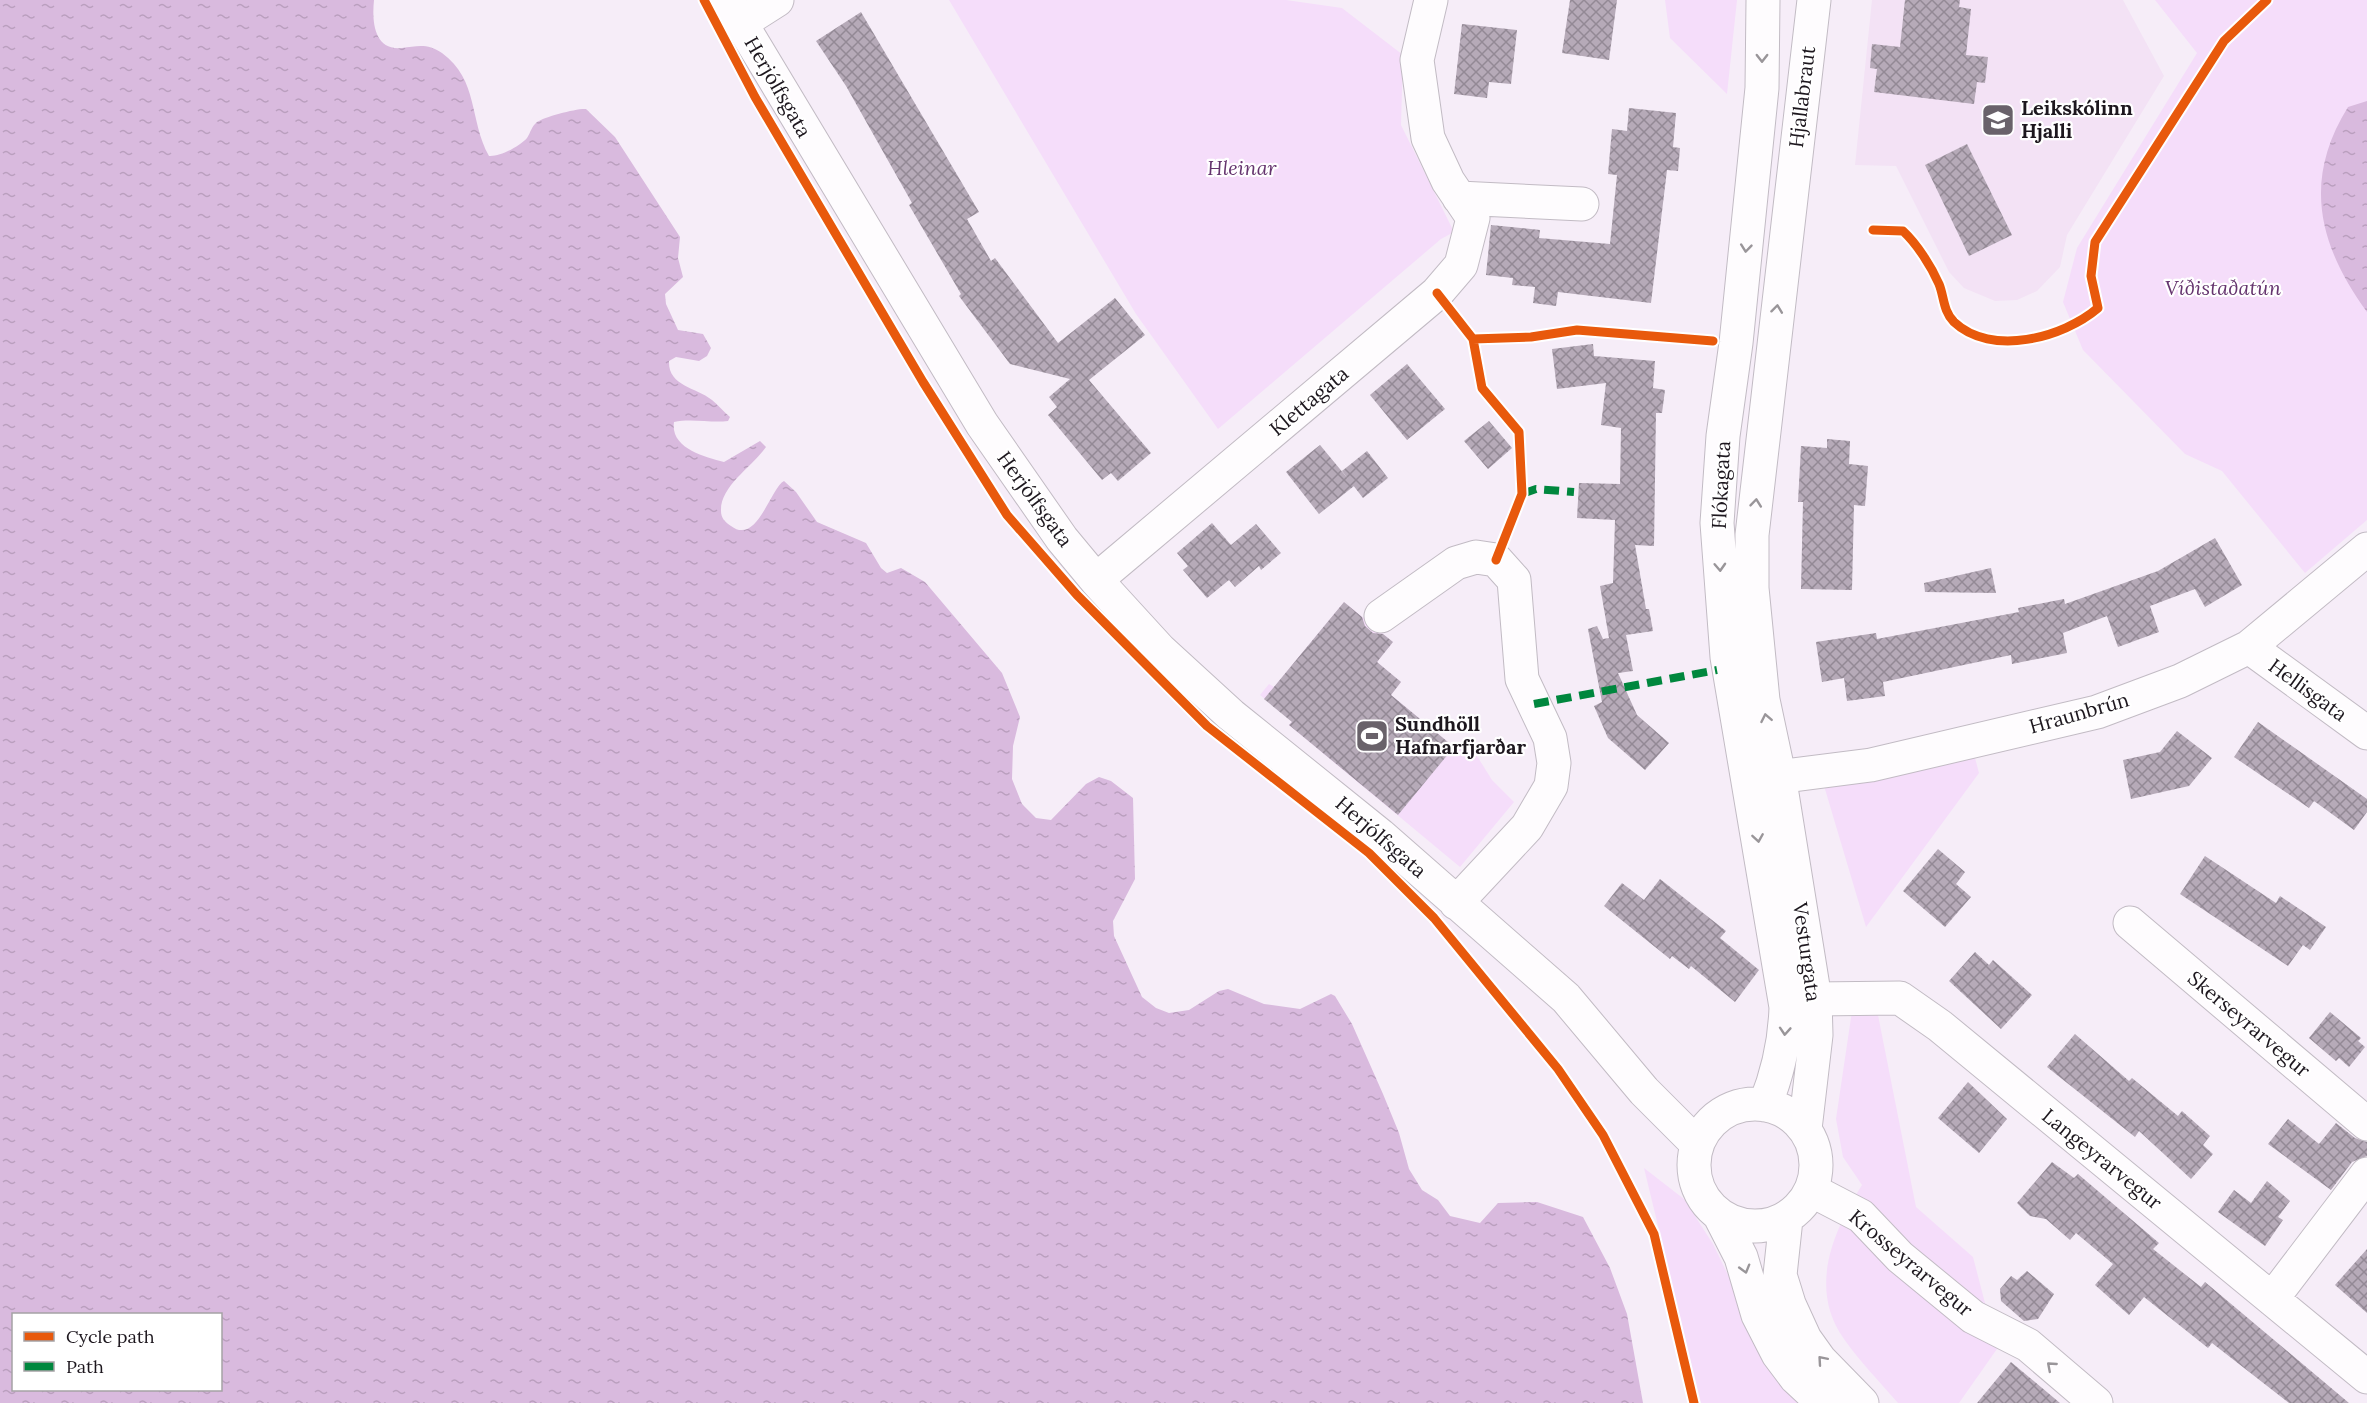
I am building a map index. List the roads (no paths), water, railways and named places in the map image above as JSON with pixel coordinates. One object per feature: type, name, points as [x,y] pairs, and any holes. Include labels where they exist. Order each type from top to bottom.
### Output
[{"type":"street","points":[[734,11],[777,0]]},
{"type":"street","name":"Klettagata","points":[[1096,580],[1437,293],[1461,265],[1473,218],[1448,181],[1428,138],[1417,60],[1431,0]]},
{"type":"street","name":"Hjallabraut","points":[[1752,189],[1762,88],[1763,0]]},
{"type":"street","name":"Hjallabraut","points":[[1791,194],[1814,0]]},
{"type":"street","name":"Herjólfsgata","points":[[734,11],[982,424],[1055,530],[1096,580],[1160,650],[1208,693],[1362,820],[1566,998],[1644,1091],[1697,1144]]},
{"type":"street","name":"Flókagata","points":[[1752,189],[1736,344],[1723,436],[1717,523],[1727,657],[1764,777]]},
{"type":"street","name":"Flókagata","points":[[1764,777],[1762,700],[1756,655],[1752,588],[1752,535],[1791,194]]},
{"type":"street","points":[[1459,198],[1582,204]]},
{"type":"street","name":"Hraunbrún","points":[[1764,777],[1871,765],[2097,712],[2180,681],[2249,647],[2367,549]]},
{"type":"street","points":[[1381,616],[1456,563],[1476,557],[1496,560],[1514,580],[1522,679],[1550,738],[1554,763],[1551,786],[1527,827],[1456,903]]},
{"type":"street","name":"Hellisgata","points":[[2249,647],[2367,733]]},
{"type":"street","name":"Vesturgata","points":[[1764,777],[1815,999],[1816,1035],[1804,1129]]},
{"type":"street","name":"Vesturgata","points":[[1764,777],[1786,1007],[1783,1048],[1765,1105]]},
{"type":"street","name":"Skerseyrarvegur","points":[[2130,923],[2367,1124]]},
{"type":"street","name":"Langeyrarvegur","points":[[1815,999],[1900,998],[1940,1026],[2367,1377]]},
{"type":"street","points":[[1744,1105],[1765,1105],[1780,1109],[1804,1129],[1812,1143],[1816,1159],[1811,1191],[1801,1206],[1786,1219],[1753,1227],[1736,1224],[1720,1216],[1705,1202],[1696,1185],[1693,1164],[1697,1144],[1707,1126],[1724,1112],[1744,1105]]},
{"type":"street","points":[[2272,1299],[2367,1174]]},
{"type":"street","name":"Krosseyrarvegur","points":[[1811,1191],[1861,1216],[1900,1257],[1973,1317],[2028,1345],[2096,1403]]},
{"type":"street","points":[[1720,1216],[1741,1257],[1758,1315],[1778,1354],[1796,1378],[1823,1403]]},
{"type":"street","points":[[1786,1219],[1780,1275],[1796,1322],[1820,1360],[1862,1403]]},
{"type":"water","points":[[0,0],[374,0],[374,25],[376,33],[385,45],[392,48],[422,46],[432,48],[442,53],[454,64],[468,88],[478,129],[489,156],[504,153],[520,144],[527,138],[535,124],[541,120],[568,111],[586,109],[615,137],[680,237],[678,258],[683,277],[665,294],[666,304],[678,330],[703,334],[711,348],[707,356],[699,361],[676,357],[669,361],[670,369],[678,381],[712,400],[730,417],[728,421],[674,422],[677,439],[698,454],[724,462],[760,441],[766,447],[726,493],[721,511],[724,520],[740,530],[748,528],[756,522],[779,485],[784,481],[796,492],[817,522],[866,543],[881,568],[887,573],[901,568],[925,582],[1002,673],[1020,717],[1013,746],[1012,779],[1022,804],[1036,818],[1051,820],[1086,784],[1099,777],[1111,781],[1133,798],[1135,879],[1113,921],[1114,936],[1142,997],[1156,1008],[1169,1013],[1189,1010],[1219,991],[1228,989],[1264,1004],[1300,1009],[1331,994],[1335,996],[1352,1024],[1383,1094],[1399,1133],[1409,1169],[1422,1190],[1438,1200],[1450,1216],[1480,1223],[1498,1203],[1537,1202],[1583,1217],[1610,1268],[1627,1314],[1643,1403],[0,1403]]},
{"type":"water","points":[[2367,101],[2367,312],[2337,263],[2322,212],[2321,187],[2325,161],[2334,134],[2348,107]]},
{"type":"place","name":"Leikskólinn Hjalli","points":[[1998,120]]},
{"type":"place","name":"Sundhöll Hafnarfjarðar","points":[[1372,736]]},
{"type":"park label","name":"Hleinar","points":[[1242,168]]},
{"type":"park label","name":"Víðistaðatún","points":[[2223,288]]}]
